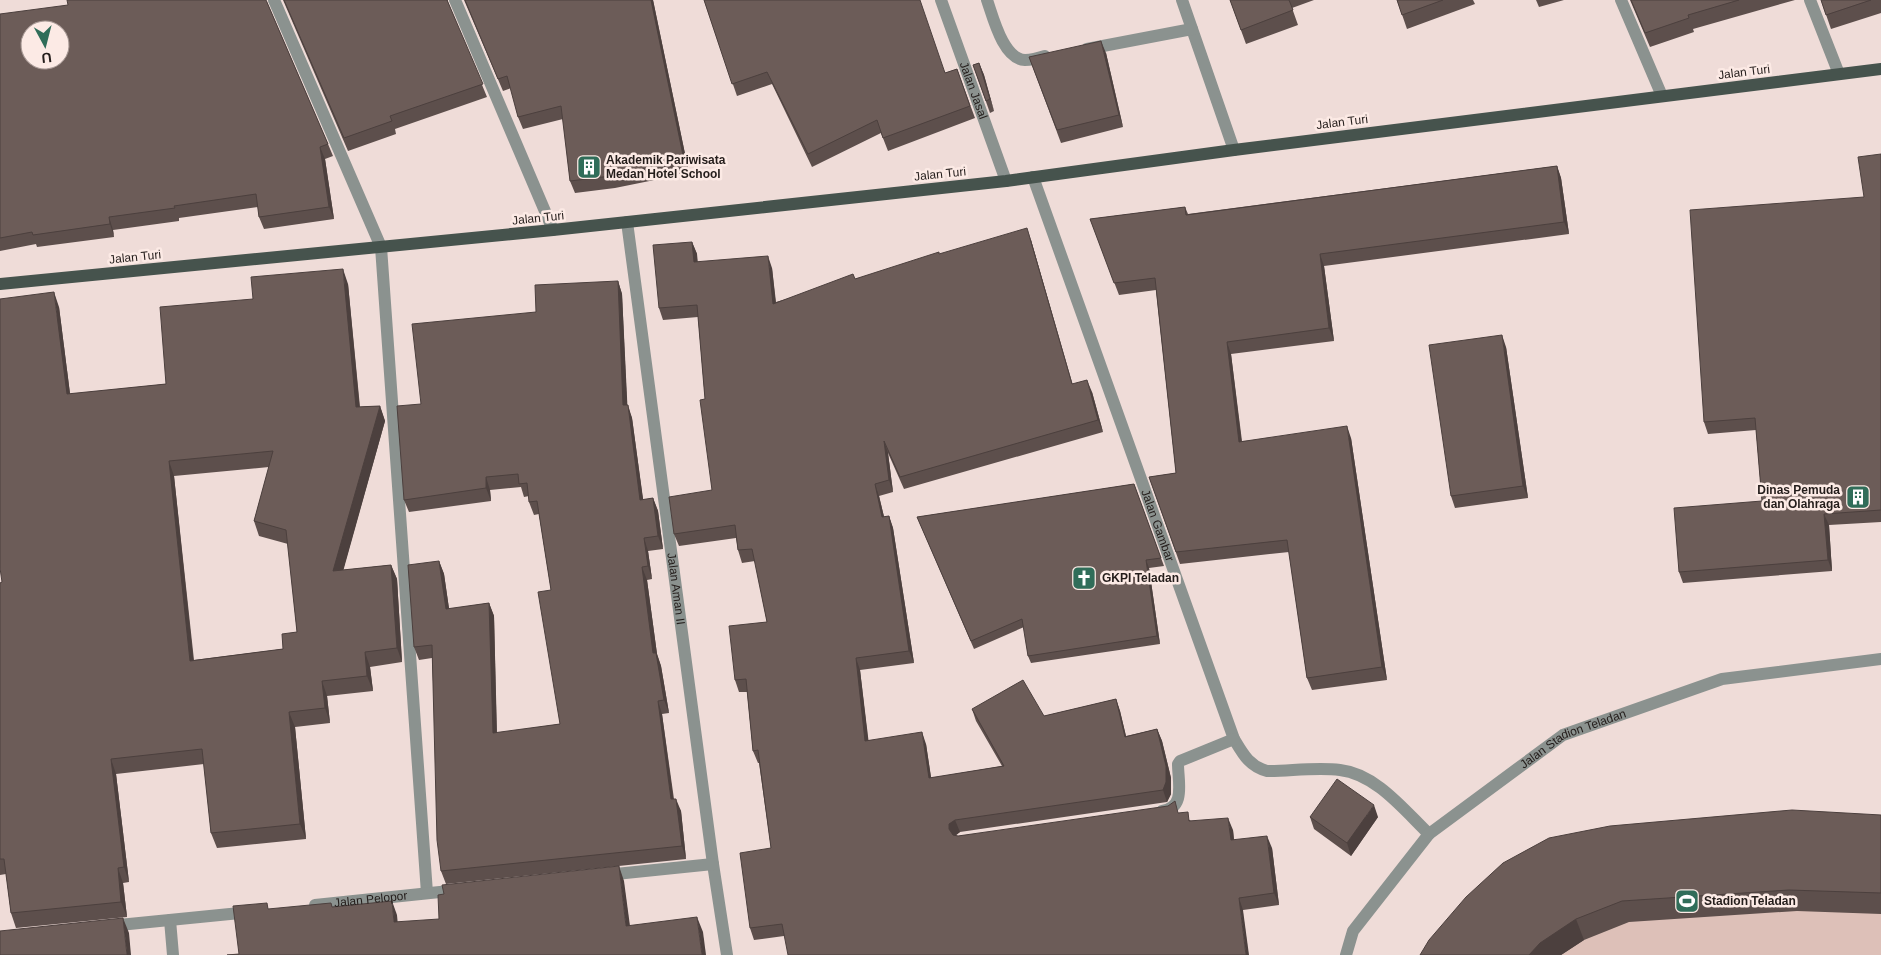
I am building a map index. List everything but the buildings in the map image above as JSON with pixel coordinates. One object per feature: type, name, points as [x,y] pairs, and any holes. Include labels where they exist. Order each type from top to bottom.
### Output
[{"type":"main road","name":"Jalan Turi","points":[[0,284],[553,230],[1006,181],[1234,150],[1881,69]]},
{"type":"street","points":[[274,0],[381,247],[428,893]]},
{"type":"street","points":[[455,0],[553,230]]},
{"type":"street","name":"Jalan Jasal","points":[[941,0],[1006,181]]},
{"type":"street","points":[[987,0],[1002,41],[1010,54],[1024,60],[1192,29]]},
{"type":"street","points":[[1182,0],[1234,150]]},
{"type":"street","points":[[1621,0],[1662,96]]},
{"type":"street","points":[[1810,0],[1839,74]]},
{"type":"street","name":"Jalan Gambar","points":[[1033,177],[1234,739],[1248,761],[1256,768],[1267,771],[1340,770],[1359,775],[1377,786],[1429,834]]},
{"type":"street","name":"Jalan Aman II","points":[[627,222],[713,864],[727,955]]},
{"type":"street","name":"Jalan Stadion Teladan","points":[[1346,955],[1353,931],[1429,834],[1562,735],[1722,679],[1881,658]]},
{"type":"street","points":[[1152,813],[1171,810],[1175,807],[1179,797],[1178,764],[1180,760],[1234,739]]},
{"type":"street","points":[[595,876],[713,864]]},
{"type":"street","name":"Jalan Pelopor","points":[[298,907],[467,889]]},
{"type":"street","points":[[94,928],[259,911]]},
{"type":"street","points":[[170,920],[173,955]]},
{"type":"shaded area","name":"Stadion Teladan","points":[[1881,835],[1881,955],[1442,955]]},
{"type":"place","name":"Akademik Pariwisata Medan Hotel School","points":[[589,167]]},
{"type":"place","name":"Dinas Pemuda dan Olahraga","points":[[1858,497]]},
{"type":"place","name":"GKPI Teladan","points":[[1084,578]]},
{"type":"place","name":"Stadion Teladan","points":[[1687,901]]}]
